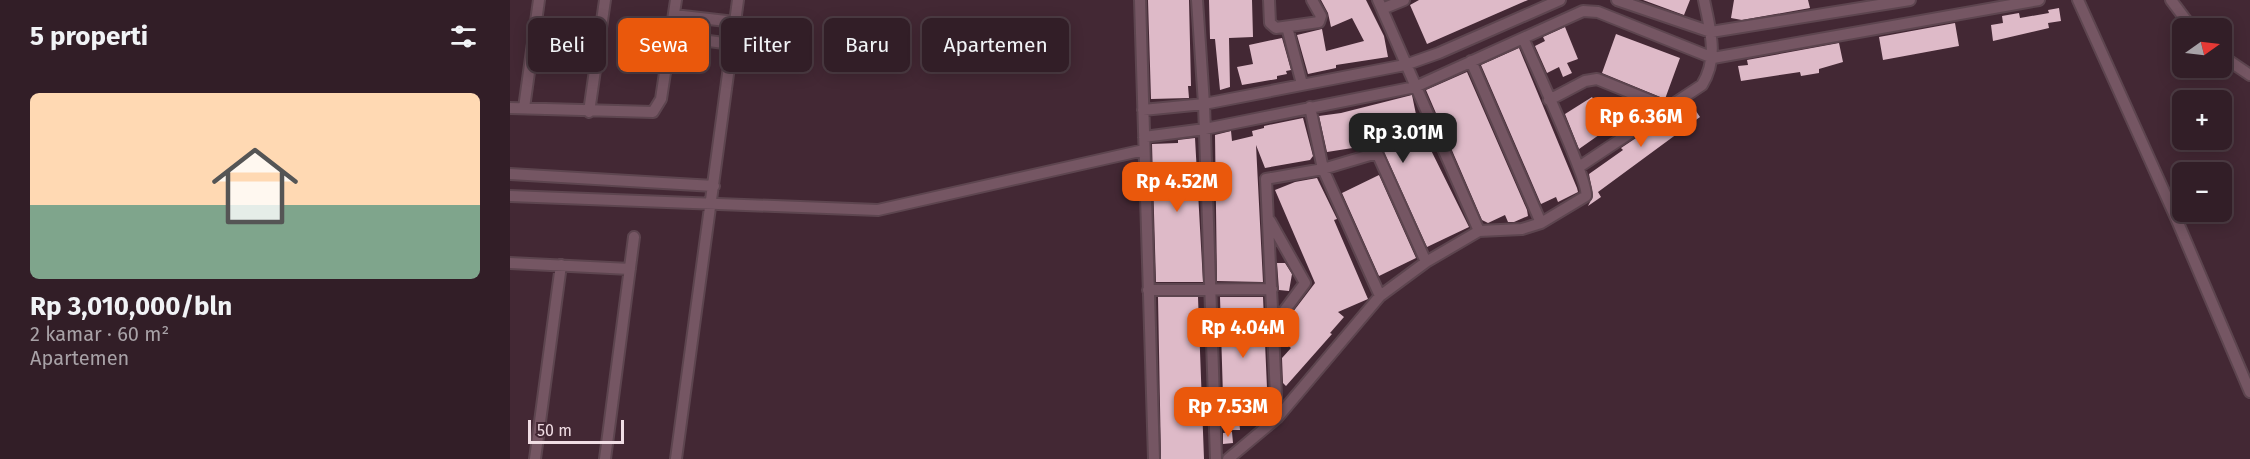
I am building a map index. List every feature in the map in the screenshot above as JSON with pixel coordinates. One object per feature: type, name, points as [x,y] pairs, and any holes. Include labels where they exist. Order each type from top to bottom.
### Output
[{"type":"street","points":[[524,108],[539,0]]},
{"type":"street","points":[[589,112],[605,0]]},
{"type":"street","points":[[673,18],[676,0]]},
{"type":"street","points":[[736,18],[738,0]]},
{"type":"street","points":[[1140,0],[1154,459]]},
{"type":"street","points":[[1197,0],[1204,104],[1216,459]]},
{"type":"street","points":[[1269,0],[1270,23],[1276,28],[1321,20],[1312,0]]},
{"type":"street","points":[[1404,0],[1380,5],[1479,231]]},
{"type":"street","points":[[1143,110],[1204,104],[1406,65],[1561,0],[1570,16]]},
{"type":"street","points":[[1617,0],[1715,32],[1910,0]]},
{"type":"street","points":[[1579,167],[1702,85],[1719,56],[1715,32],[1704,0]]},
{"type":"street","points":[[1144,137],[1205,129],[1415,87],[1583,11],[1598,12],[1719,56],[1987,5],[2038,0]]},
{"type":"street","points":[[2078,0],[2176,218],[2250,392]]},
{"type":"street","points":[[2171,0],[2184,18]]},
{"type":"street","points":[[674,15],[721,20]]},
{"type":"street","points":[[1287,27],[1302,84]]},
{"type":"street","points":[[1228,459],[1277,418],[1380,296],[1426,262],[1479,231],[1522,229],[1541,223],[1586,196],[1587,190],[1579,167],[1523,38]]},
{"type":"street","points":[[1471,61],[1541,223]]},
{"type":"street","points":[[2232,63],[2250,75]]},
{"type":"street","points":[[510,108],[645,113],[657,108],[661,99],[665,72]]},
{"type":"street","points":[[676,459],[728,72]]},
{"type":"street","points":[[1549,100],[1585,81],[1597,79],[1666,107]]},
{"type":"street","points":[[1310,107],[1323,169],[1380,296]]},
{"type":"street","points":[[510,196],[711,206],[878,210],[1144,150]]},
{"type":"street","points":[[1277,418],[1270,220],[1266,179],[1323,169],[1370,155],[1378,155],[1426,262]]},
{"type":"street","points":[[510,174],[714,186]]},
{"type":"street","points":[[565,198],[566,178]]},
{"type":"street","points":[[1270,220],[1305,283],[1273,326]]},
{"type":"street","points":[[605,459],[634,237]]},
{"type":"street","points":[[510,262],[630,270]]},
{"type":"street","points":[[535,459],[561,266]]},
{"type":"street","points":[[1148,290],[1272,289]]},
{"type":"building","points":[[1148,0],[1189,0],[1191,86],[1188,86],[1189,98],[1151,99]]},
{"type":"building","points":[[1209,0],[1252,0],[1253,37],[1229,38],[1230,87],[1220,90],[1215,39],[1210,39]]},
{"type":"building","points":[[1321,0],[1366,0],[1384,36],[1388,57],[1336,65],[1336,68],[1308,74],[1297,35],[1322,29],[1326,51],[1364,41],[1352,18],[1331,27],[1328,13]]},
{"type":"building","points":[[1419,0],[1528,0],[1427,44],[1410,5]]},
{"type":"building","points":[[1643,0],[1690,0],[1684,15]]},
{"type":"building","points":[[1734,0],[1808,0],[1810,8],[1742,20],[1731,18]]},
{"type":"building","points":[[2059,8],[2061,21],[2048,23],[2049,28],[1993,41],[1991,25],[2003,23],[2002,16],[2019,13],[2020,18],[2049,13],[2048,10]]},
{"type":"building","points":[[1955,23],[1959,46],[1883,60],[1879,37]]},
{"type":"building","points":[[1565,27],[1578,59],[1567,63],[1572,73],[1563,77],[1559,67],[1547,73],[1535,46],[1545,41],[1543,37]]},
{"type":"building","points":[[1616,34],[1680,58],[1665,99],[1602,73]]},
{"type":"building","points":[[1282,38],[1291,70],[1286,71],[1287,74],[1277,76],[1277,79],[1242,85],[1237,67],[1253,64],[1249,45]]},
{"type":"building","points":[[1839,43],[1843,62],[1819,69],[1819,73],[1801,76],[1800,72],[1741,81],[1738,66],[1748,65],[1747,60]]},
{"type":"building","points":[[1519,48],[1577,188],[1578,192],[1558,202],[1556,197],[1541,204],[1481,65]]},
{"type":"building","points":[[1467,72],[1527,210],[1528,216],[1514,222],[1508,222],[1505,215],[1488,223],[1482,220],[1426,90]]},
{"type":"building","points":[[1412,95],[1418,124],[1469,227],[1427,247],[1380,143],[1405,131],[1398,115],[1373,121],[1378,144],[1327,152],[1319,116],[1341,113]]},
{"type":"building","points":[[1592,97],[1603,114],[1625,99],[1629,100],[1640,117],[1613,135],[1606,130],[1579,149],[1565,114]]},
{"type":"building","points":[[1690,102],[1700,117],[1598,192],[1601,197],[1588,206],[1593,196],[1589,174],[1623,150],[1621,148]]},
{"type":"building","points":[[1303,118],[1313,156],[1310,160],[1265,168],[1256,145],[1263,282],[1217,281],[1215,135],[1231,131],[1232,141],[1253,136],[1252,131],[1264,128],[1264,126]]},
{"type":"building","points":[[1195,138],[1203,282],[1156,282],[1152,144],[1178,143],[1178,140]]},
{"type":"building","points":[[1379,175],[1416,258],[1379,276],[1342,193]]},
{"type":"building","points":[[1317,178],[1337,219],[1334,220],[1368,299],[1338,312],[1344,317],[1286,386],[1283,383],[1282,358],[1291,348],[1281,339],[1280,329],[1315,283],[1275,190],[1295,182]]},
{"type":"building","points":[[1277,263],[1285,263],[1292,274],[1289,291],[1279,290]]},
{"type":"building","points":[[1158,297],[1198,297],[1204,459],[1161,459]]},
{"type":"building","points":[[1220,297],[1263,297],[1267,388],[1266,397],[1263,397],[1264,418],[1239,419],[1240,430],[1224,430]]},
{"type":"building","points":[[1232,432],[1233,443],[1223,444],[1223,433]]}]
